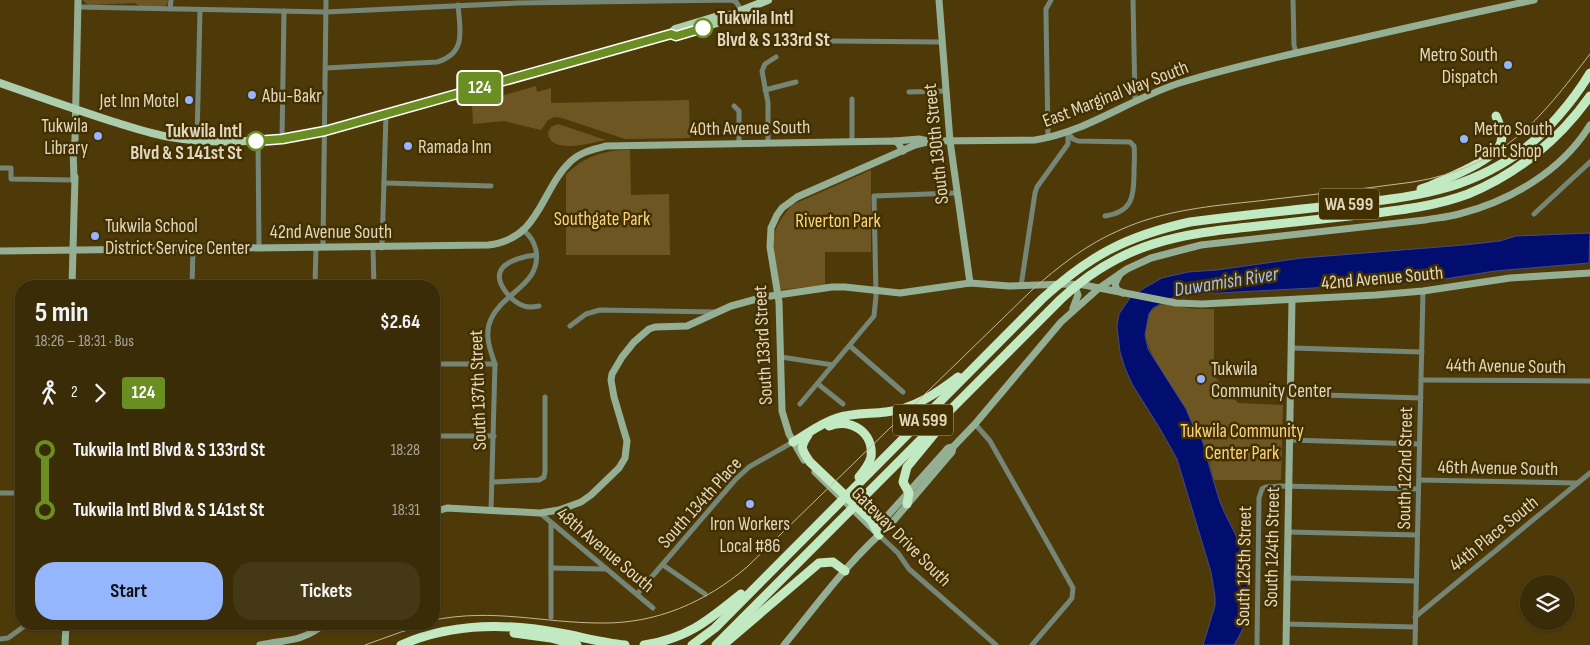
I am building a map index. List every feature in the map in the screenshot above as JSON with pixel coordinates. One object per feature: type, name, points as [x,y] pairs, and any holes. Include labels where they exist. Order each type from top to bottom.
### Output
[{"type":"highway","name":"WA 599","points":[[851,490],[1042,299],[1073,272],[1119,243],[1166,227],[1214,219],[1384,200],[1438,190],[1456,184],[1474,177],[1518,154],[1547,128],[1569,103],[1590,72]]},
{"type":"highway","name":"WA 599","points":[[716,645],[1061,299],[1092,273],[1131,252],[1176,237],[1203,232],[1397,210],[1429,205],[1467,194],[1520,167],[1566,126],[1590,96]]},
{"type":"highway","points":[[1384,200],[1430,186],[1490,156],[1501,142],[1501,128],[1496,116]]},
{"type":"highway","points":[[793,442],[835,418],[898,410],[919,403],[947,386],[993,348]]},
{"type":"highway","points":[[907,504],[910,493],[903,482],[907,467],[990,370]]},
{"type":"highway","points":[[692,645],[715,628],[834,508],[851,490],[869,462],[870,446],[865,434],[857,427],[841,423],[826,427],[793,442]]},
{"type":"highway","points":[[808,435],[802,448],[810,462],[871,520],[879,535]]},
{"type":"highway","points":[[722,645],[820,563],[833,562],[845,571]]},
{"type":"highway","points":[[644,645],[681,636],[712,618],[771,571]]},
{"type":"highway","points":[[401,645],[433,633],[457,629],[512,627],[540,629],[625,645]]},
{"type":"highway","points":[[408,645],[448,636],[516,633],[551,638],[577,645]]},
{"type":"main road","points":[[0,83],[76,110],[169,137],[231,142],[282,139],[325,131],[671,34],[675,29],[715,17],[720,19],[746,7],[768,0]]},
{"type":"street","points":[[170,9],[171,0]]},
{"type":"street","points":[[316,280],[325,131],[326,0]]},
{"type":"street","points":[[72,280],[73,146],[75,140],[78,3],[170,9],[326,12],[518,1],[734,0],[746,7]]},
{"type":"street","name":"South 130th Street","points":[[939,0],[950,141],[970,284]]},
{"type":"street","points":[[1048,138],[1046,9],[1051,0]]},
{"type":"street","points":[[1133,0],[1135,100]]},
{"type":"street","points":[[1293,0],[1294,45],[1296,53]]},
{"type":"street","name":"East Marginal Way South","points":[[777,215],[782,208],[796,197],[903,150],[931,141],[1035,140],[1048,138],[1068,133],[1135,100],[1169,86],[1206,75],[1534,0]]},
{"type":"street","points":[[326,68],[437,62],[451,56],[456,50],[460,39],[458,5]]},
{"type":"street","points":[[197,140],[200,10]]},
{"type":"street","points":[[282,139],[284,11]]},
{"type":"street","points":[[832,41],[941,42]]},
{"type":"street","points":[[768,143],[768,103],[762,77],[763,67],[768,60],[776,57]]},
{"type":"street","points":[[766,90],[796,82]]},
{"type":"street","points":[[909,92],[945,91]]},
{"type":"street","points":[[852,98],[852,141]]},
{"type":"street","points":[[734,106],[739,111],[739,143]]},
{"type":"street","points":[[382,248],[386,114]]},
{"type":"street","points":[[784,645],[845,571],[889,526],[952,452],[953,447],[1070,313],[1120,273],[1151,258],[1201,245],[1458,215],[1500,200],[1531,183],[1587,136],[1590,125]]},
{"type":"street","points":[[1068,133],[1073,139],[1078,141],[1130,142],[1134,146],[1132,199],[1126,207],[1115,215],[1105,216]]},
{"type":"street","points":[[1021,286],[1035,193],[1068,144],[1068,133]]},
{"type":"street","name":"40th Avenue South","points":[[549,193],[561,172],[572,160],[580,154],[606,146],[622,144],[895,141],[919,139],[931,141]]},
{"type":"street","points":[[258,141],[259,248]]},
{"type":"street","points":[[895,141],[898,142],[903,150]]},
{"type":"street","points":[[1534,214],[1590,162]]},
{"type":"street","points":[[0,168],[11,168],[11,179],[74,180]]},
{"type":"street","points":[[384,183],[492,186]]},
{"type":"street","name":"42nd Avenue South","points":[[0,251],[382,248],[497,244],[513,238],[524,231],[549,193]]},
{"type":"street","points":[[800,404],[874,316],[876,292],[874,196],[956,193]]},
{"type":"street","name":"South 133rd Street","points":[[777,215],[771,228],[770,247],[779,302],[782,411],[793,442]]},
{"type":"street","points":[[524,231],[533,240],[536,254],[506,265],[501,270],[499,279],[510,297],[523,306],[539,306]]},
{"type":"street","points":[[374,248],[374,280]]},
{"type":"street","points":[[192,280],[193,249]]},
{"type":"street","name":"South 137th Street","points":[[491,510],[495,364],[488,341],[488,325],[494,313],[535,271],[536,254]]},
{"type":"street","points":[[1120,273],[1115,284],[1123,294]]},
{"type":"street","name":"42nd Avenue South","points":[[1123,294],[1176,303],[1202,304],[1292,300],[1423,291],[1510,278],[1590,273]]},
{"type":"street","points":[[440,510],[447,508],[540,513],[573,505],[591,496],[614,475],[625,458],[627,449],[626,434],[614,397],[611,380],[616,365],[634,342],[649,329],[655,327],[687,326],[715,312],[764,297],[832,287],[900,294],[970,284],[1021,286],[1066,284],[1084,285],[1123,294]]},
{"type":"street","points":[[1066,284],[1076,289],[1078,295],[1070,313]]},
{"type":"street","name":"South 122nd Street","points":[[1415,645],[1423,291]]},
{"type":"street","name":"South 124th Street","points":[[1286,645],[1292,300]]},
{"type":"street","points":[[570,326],[586,314],[600,310],[715,312]]},
{"type":"street","points":[[850,346],[903,392]]},
{"type":"street","points":[[1292,348],[1422,352]]},
{"type":"street","points":[[781,357],[833,365]]},
{"type":"street","points":[[440,364],[495,364]]},
{"type":"street","name":"44th Avenue South","points":[[1421,380],[1590,381]]},
{"type":"street","points":[[818,384],[843,404]]},
{"type":"street","points":[[1291,394],[1421,398]]},
{"type":"street","points":[[493,482],[539,480],[544,477],[545,397]]},
{"type":"street","points":[[974,424],[990,441],[1073,588],[1072,598],[1068,604],[1032,645]]},
{"type":"street","points":[[440,436],[494,436]]},
{"type":"street","points":[[1290,440],[1419,444]]},
{"type":"street","name":"Gateway Drive South","points":[[793,442],[817,475],[898,553],[909,569],[996,645]]},
{"type":"street","name":"South 134th Place","points":[[637,594],[735,480],[749,467],[793,442]]},
{"type":"street","points":[[879,535],[881,523],[910,493],[948,448],[953,447]]},
{"type":"street","name":"44th Place South","points":[[1415,617],[1590,473]]},
{"type":"street","name":"46th Avenue South","points":[[1418,480],[1578,483]]},
{"type":"street","name":"46th Avenue South","points":[[1262,489],[1268,486],[1418,489]]},
{"type":"street","name":"South 125th Street","points":[[1257,645],[1260,498],[1262,489]]},
{"type":"street","points":[[0,493],[15,493]]},
{"type":"street","name":"48th Avenue South","points":[[540,513],[653,608]]},
{"type":"street","points":[[551,524],[551,617]]},
{"type":"street","points":[[1288,532],[1417,535]]},
{"type":"street","points":[[663,565],[704,594]]},
{"type":"street","points":[[552,568],[605,569]]},
{"type":"street","points":[[1286,578],[1416,581]]},
{"type":"street","points":[[1286,624],[1415,627]]},
{"type":"street","points":[[0,639],[8,638],[19,630]]},
{"type":"street","points":[[65,645],[66,630]]},
{"type":"street","points":[[260,645],[299,639],[316,630]]},
{"type":"green space","points":[[83,0],[168,0],[167,5],[164,6],[139,6],[135,3],[88,5]]},
{"type":"green space","points":[[536,86],[537,92],[551,88],[551,103],[689,100],[690,138],[625,139],[554,117],[548,120],[541,130],[504,121],[473,124],[472,104]]},
{"type":"green space","points":[[558,124],[606,140],[573,146],[556,144],[550,140],[548,133],[551,127]]},
{"type":"green space","name":"Southgate Park","points":[[630,150],[631,195],[669,194],[670,255],[566,255],[566,175],[580,163],[595,155],[612,151]]},
{"type":"green space","name":"Riverton Park","points":[[871,170],[871,252],[825,252],[825,285],[780,290],[773,255],[773,245],[777,226],[783,216],[792,205]]},
{"type":"green space","name":"Tukwila Community Center Park","points":[[1163,304],[1195,309],[1214,309],[1214,376],[1238,403],[1283,405],[1281,480],[1214,480],[1202,440],[1160,370],[1146,338],[1145,324],[1150,312]]},
{"type":"water","name":"Duwamish River","points":[[1590,233],[1589,263],[1495,271],[1426,282],[1200,294],[1174,297],[1153,308],[1149,314],[1145,335],[1148,349],[1186,409],[1194,428],[1201,436],[1220,502],[1239,543],[1248,570],[1250,583],[1249,607],[1246,620],[1234,645],[1203,645],[1215,606],[1211,572],[1177,459],[1132,384],[1120,352],[1117,326],[1119,314],[1130,298],[1162,278],[1188,272],[1217,270],[1302,258],[1464,245],[1500,241],[1516,236]]},
{"type":"tram line","points":[[440,619],[477,615],[579,622],[621,622],[661,615],[697,600],[715,591],[747,567],[1032,290],[1063,264],[1085,249],[1120,230],[1171,213],[1413,182],[1444,175],[1471,165],[1495,153],[1516,138],[1553,101],[1590,54]]},
{"type":"tram line","points":[[365,645],[408,630]]},
{"type":"bus line","name":"124","points":[[256,141],[282,139],[325,131],[671,34],[676,36],[703,28]]},
{"type":"place","name":"Tukwila Intl Blvd & S 133rd St","points":[[703,28]]},
{"type":"place","name":"Metro South Dispatch","points":[[1508,65]]},
{"type":"place","name":"Abu-Bakr","points":[[252,95]]},
{"type":"place","name":"Jet Inn Motel","points":[[189,100]]},
{"type":"place","name":"Tukwila Library","points":[[98,136]]},
{"type":"place","name":"Metro South Paint Shop","points":[[1464,139]]},
{"type":"place","name":"Tukwila Intl Blvd & S 141st St","points":[[256,141]]},
{"type":"place","name":"Ramada Inn","points":[[408,146]]},
{"type":"place","name":"Tukwila School District Service Center","points":[[95,236]]},
{"type":"place","name":"Tukwila Community Center","points":[[1201,379]]},
{"type":"place","name":"Iron Workers Local #86","points":[[750,504]]}]
